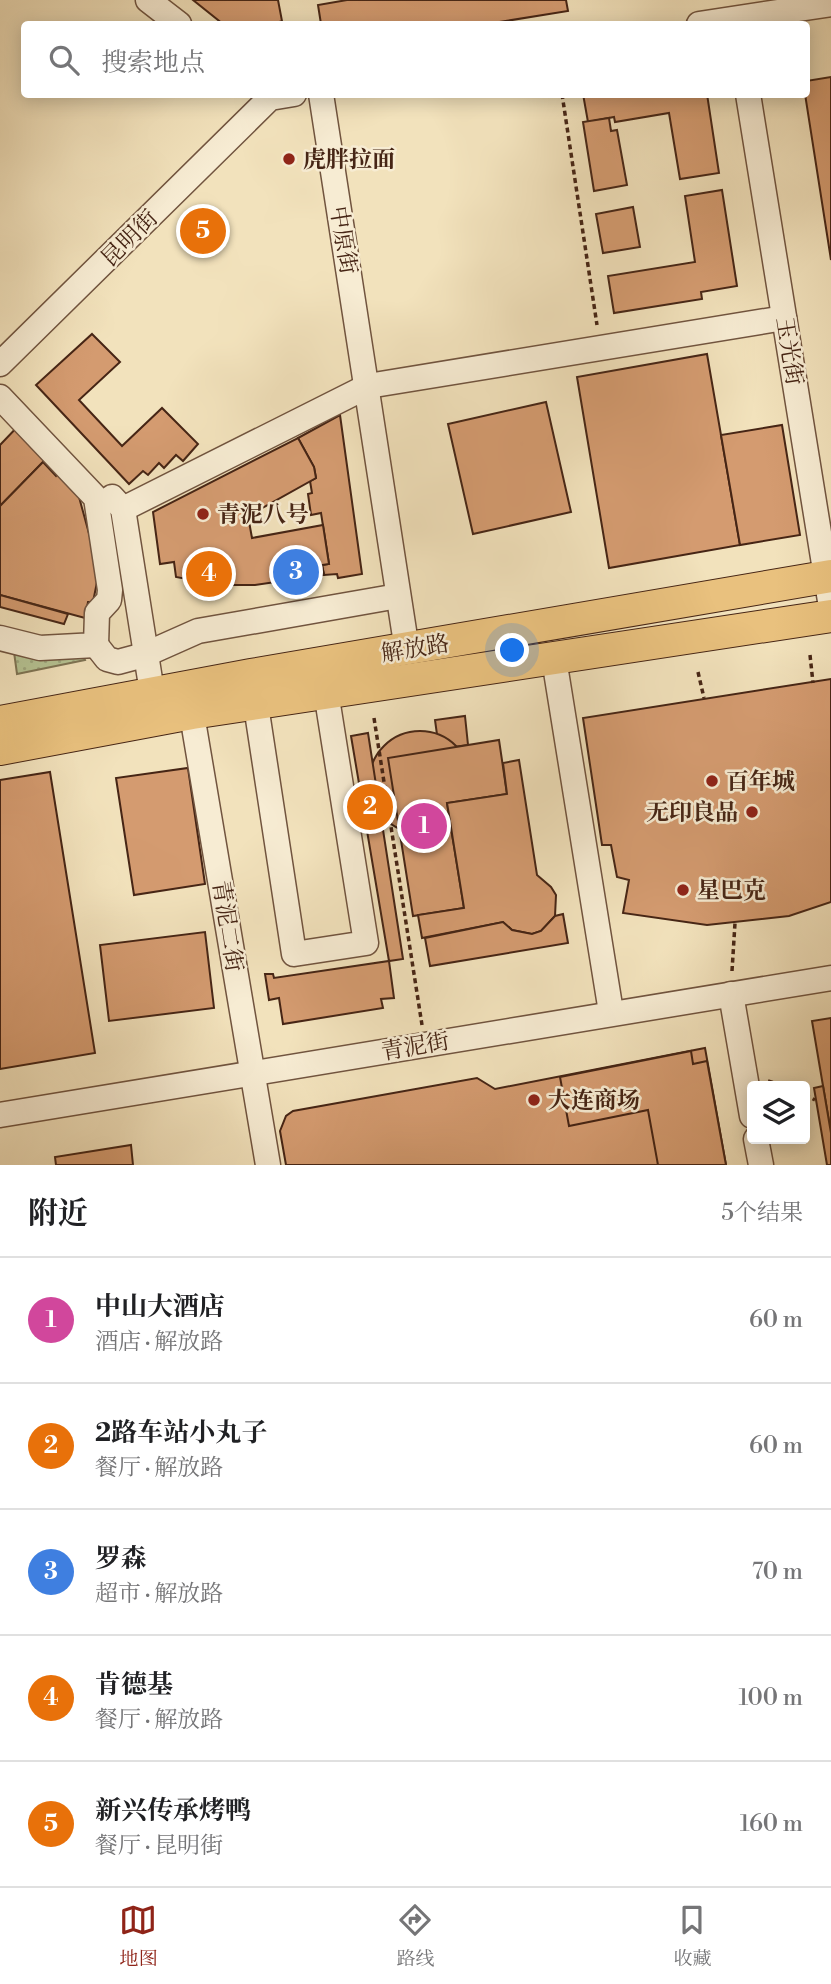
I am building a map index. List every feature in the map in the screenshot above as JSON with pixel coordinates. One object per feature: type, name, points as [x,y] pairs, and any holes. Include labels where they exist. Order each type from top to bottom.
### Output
[{"type":"main road","name":"解放路","points":[[0,749],[189,700],[254,689],[407,650],[829,587]]},
{"type":"main road","name":"解放路","points":[[254,689],[326,692],[831,616]]},
{"type":"main road","name":"解放路","points":[[0,722],[152,692],[189,700]]},
{"type":"street","points":[[148,0],[175,21]]},
{"type":"street","points":[[710,21],[735,14],[831,4]]},
{"type":"street","name":"昆明街","points":[[0,364],[274,98]]},
{"type":"street","name":"中原街","points":[[322,98],[407,650]]},
{"type":"street","name":"玉光街","points":[[749,98],[785,318],[824,520],[829,587]]},
{"type":"street","points":[[123,509],[368,386],[785,318]]},
{"type":"street","points":[[0,372],[123,509],[144,655],[152,692]]},
{"type":"street","points":[[0,397],[96,498],[110,590],[108,600],[97,613]]},
{"type":"street","points":[[100,582],[96,645],[107,659],[118,662],[144,655],[198,631],[398,596]]},
{"type":"street","points":[[0,638],[40,648],[96,645]]},
{"type":"street","points":[[554,659],[611,1012]]},
{"type":"street","points":[[254,689],[294,954],[366,943],[326,692]]},
{"type":"street","name":"青泥二街","points":[[189,700],[268,1165]]},
{"type":"street","name":"青泥街","points":[[0,1115],[611,1012],[831,978]]},
{"type":"street","points":[[731,994],[747,1087]]},
{"type":"street","points":[[757,1144],[761,1165]]},
{"type":"path","points":[[563,98],[601,348]]},
{"type":"path","points":[[810,656],[813,682]]},
{"type":"path","points":[[698,672],[704,698]]},
{"type":"path","points":[[374,718],[425,1044]]},
{"type":"path","points":[[731,994],[735,923]]},
{"type":"path","points":[[810,1097],[816,1100]]},
{"type":"green space","points":[[81,650],[85,660],[17,674],[14,652]]},
{"type":"building","points":[[193,0],[278,0],[282,21],[219,21]]},
{"type":"building","points":[[347,0],[566,0],[568,11],[506,21],[321,21],[318,5]]},
{"type":"building","points":[[831,77],[831,260],[806,98],[810,98],[810,80]]},
{"type":"building","points":[[584,98],[708,98],[719,173],[680,179],[669,113],[615,122],[614,117],[588,122]]},
{"type":"building","points":[[609,118],[611,131],[617,130],[627,185],[594,191],[583,122]]},
{"type":"building","points":[[722,190],[737,286],[701,292],[702,299],[614,313],[608,276],[695,262],[685,196]]},
{"type":"building","points":[[633,207],[640,247],[603,253],[596,214]]},
{"type":"building","points":[[92,334],[120,362],[79,400],[122,446],[162,408],[198,444],[183,461],[176,455],[164,468],[159,463],[148,475],[143,471],[129,484],[36,385]]},
{"type":"building","points":[[707,354],[740,545],[609,568],[577,377]]},
{"type":"building","points":[[546,402],[571,512],[473,534],[448,424]]},
{"type":"building","points":[[340,415],[362,574],[338,578],[337,574],[324,575],[322,565],[329,564],[321,513],[311,515],[308,494],[312,493],[310,481],[316,478],[314,467],[298,438]]},
{"type":"building","points":[[21,423],[59,472],[56,476],[43,462],[0,506],[0,445]]},
{"type":"building","points":[[782,425],[800,535],[740,545],[721,435]]},
{"type":"building","name":"青泥八号","points":[[298,438],[314,467],[316,478],[248,516],[252,538],[323,525],[329,564],[322,565],[324,575],[255,585],[218,585],[176,577],[174,562],[160,564],[153,512]]},
{"type":"building","points":[[43,462],[56,476],[59,472],[76,486],[102,581],[97,582],[93,602],[88,602],[85,618],[0,595],[0,506]]},
{"type":"building","points":[[0,595],[68,614],[64,624],[0,607]]},
{"type":"building","name":"百年城","points":[[831,679],[831,902],[789,916],[707,925],[623,913],[629,880],[617,877],[611,845],[602,845],[583,718]]},
{"type":"building","points":[[465,716],[468,745],[439,749],[435,720]]},
{"type":"building","points":[[420,731],[439,735],[456,746],[467,763],[471,782],[467,801],[456,818],[439,829],[420,833],[401,829],[384,818],[373,801],[369,782],[373,763],[384,746],[401,735]]},
{"type":"building","points":[[368,733],[403,959],[389,961],[351,736]]},
{"type":"building","points":[[499,740],[507,794],[447,803],[464,908],[413,916],[388,758]]},
{"type":"building","points":[[519,760],[537,875],[556,895],[555,916],[541,931],[532,934],[512,930],[503,922],[422,938],[418,915],[464,908],[447,803],[507,794],[503,763]]},
{"type":"building","points":[[188,768],[205,884],[134,895],[116,778]]},
{"type":"building","points":[[50,772],[95,1053],[0,1069],[0,780]]},
{"type":"building","points":[[563,914],[568,943],[430,966],[425,938],[503,922],[512,930],[532,934],[541,931],[555,916]]},
{"type":"building","points":[[205,932],[214,1008],[109,1021],[100,945]]},
{"type":"building","points":[[389,961],[394,998],[381,999],[383,1008],[283,1024],[279,998],[269,1000],[265,974],[273,974],[274,978]]},
{"type":"building","points":[[831,1018],[831,1133],[812,1021]]},
{"type":"building","name":"大连商场","points":[[705,1048],[726,1165],[286,1165],[280,1131],[286,1116],[293,1111],[477,1078],[495,1089]]},
{"type":"building","points":[[691,1051],[693,1064],[707,1061],[726,1165],[658,1165],[648,1110],[569,1126],[560,1077]]},
{"type":"building","points":[[823,1086],[831,1133],[831,1165],[827,1165],[814,1088]]},
{"type":"building","points":[[131,1145],[133,1165],[56,1165],[55,1157]]},
{"type":"place","name":"虎胖拉面","points":[[289,159]]},
{"type":"place","name":"新兴传承烤鸭","points":[[203,231]]},
{"type":"place","name":"青泥八号","points":[[203,514]]},
{"type":"place","name":"罗森","points":[[296,572]]},
{"type":"place","name":"肯德基","points":[[209,574]]},
{"type":"place","name":"百年城","points":[[712,781]]},
{"type":"place","name":"2路车站小丸子","points":[[370,807]]},
{"type":"place","name":"无印良品","points":[[752,812]]},
{"type":"place","name":"中山大酒店","points":[[424,826]]},
{"type":"place","name":"星巴克","points":[[683,890]]},
{"type":"place","name":"大连商场","points":[[534,1100]]}]
